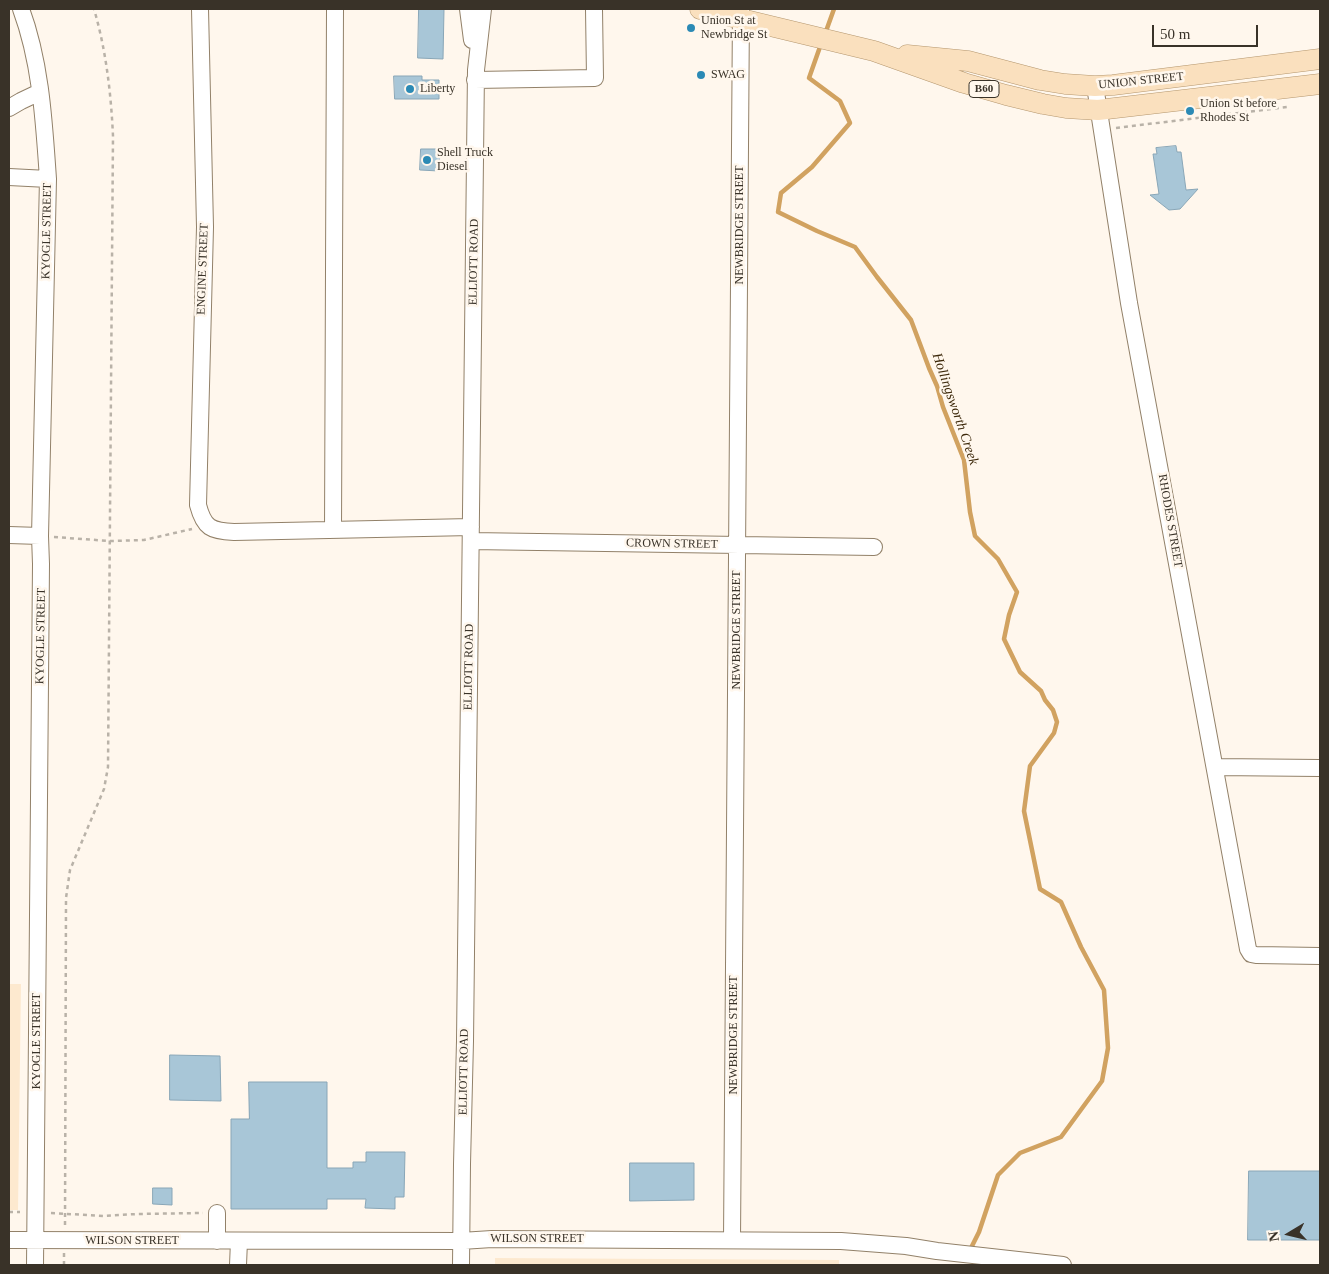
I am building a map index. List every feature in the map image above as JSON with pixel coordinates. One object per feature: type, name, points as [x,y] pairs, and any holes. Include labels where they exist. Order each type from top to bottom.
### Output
[{"type":"main road","name":"UNION STREET","points":[[700,9],[741,14],[772,26],[874,51],[964,83],[1006,95],[1066,108],[1098,110],[1320,84]]},
{"type":"main road","name":"UNION STREET","points":[[874,51],[968,61],[1040,80],[1095,86],[1320,60]]},
{"type":"street","name":"KYOGLE STREET","points":[[21,9],[37,68],[48,179],[40,536],[35,1265]]},
{"type":"street","name":"ENGINE STREET","points":[[200,9],[205,228],[198,505],[207,526]]},
{"type":"street","points":[[333,530],[335,9]]},
{"type":"street","name":"ELLIOTT ROAD","points":[[468,9],[476,75]]},
{"type":"street","name":"ELLIOTT ROAD","points":[[461,1265],[476,75],[482,9]]},
{"type":"street","points":[[476,75],[595,78],[594,9]]},
{"type":"street","name":"NEWBRIDGE STREET","points":[[732,1240],[741,14]]},
{"type":"street","name":"RHODES STREET","points":[[1095,86],[1130,303],[1248,949],[1251,954],[1266,956],[1320,956]]},
{"type":"street","points":[[9,108],[40,92]]},
{"type":"street","points":[[9,177],[48,179]]},
{"type":"street","name":"CROWN STREET","points":[[207,526],[218,531],[234,532],[333,530],[874,547]]},
{"type":"street","points":[[9,535],[40,536]]},
{"type":"street","points":[[1215,767],[1320,768]]},
{"type":"street","points":[[217,1213],[217,1241]]},
{"type":"street","name":"WILSON STREET","points":[[9,1240],[842,1240],[1063,1265]]},
{"type":"street","points":[[238,1265],[239,1241]]},
{"type":"path","points":[[65,1227],[66,898],[70,870],[104,789],[108,767],[113,136],[106,62],[94,9]]},
{"type":"path","points":[[1114,128],[1291,106]]},
{"type":"path","points":[[40,536],[110,541],[144,540],[207,526]]},
{"type":"path","points":[[9,1212],[22,1212]]},
{"type":"path","points":[[45,1212],[104,1216],[217,1213]]},
{"type":"path","points":[[64,1256],[64,1265]]},
{"type":"shaded area","points":[[9,984],[21,984],[18,1210],[9,1210]]},
{"type":"shaded area","points":[[495,1258],[839,1260],[839,1265],[495,1265]]},
{"type":"building","points":[[419,9],[444,9],[443,59],[418,58]]},
{"type":"building","points":[[394,76],[422,76],[422,80],[439,80],[439,99],[395,99]]},
{"type":"building","points":[[1176,146],[1177,152],[1181,152],[1186,190],[1198,189],[1180,209],[1169,210],[1150,195],[1159,194],[1153,154],[1157,154],[1156,148]]},
{"type":"building","points":[[421,149],[440,149],[439,171],[420,170]]},
{"type":"building","points":[[170,1055],[220,1056],[221,1101],[170,1100]]},
{"type":"building","points":[[249,1082],[327,1082],[327,1168],[353,1168],[353,1162],[366,1162],[366,1152],[405,1152],[404,1197],[395,1197],[395,1209],[365,1208],[366,1199],[327,1199],[327,1209],[231,1209],[231,1119],[249,1119]]},
{"type":"building","points":[[630,1163],[694,1163],[694,1200],[630,1201]]},
{"type":"building","points":[[1249,1171],[1320,1171],[1320,1240],[1248,1240]]},
{"type":"building","points":[[153,1188],[172,1188],[172,1205],[153,1204]]},
{"type":"waterway","name":"Hollingsworth Creek","points":[[825,34],[834,9]]},
{"type":"waterway","name":"Hollingsworth Creek","points":[[821,44],[809,78],[840,101],[850,123],[812,167],[781,193],[778,212],[855,247],[911,320],[964,460],[970,512],[975,536],[998,559],[1017,592],[1009,615],[1004,639],[1020,672],[1041,691],[1053,710],[1057,722],[1054,733],[1030,766],[1024,811],[1040,889],[1061,902],[1081,947],[1104,990],[1108,1048],[1102,1081],[1061,1137],[1020,1153],[998,1175],[979,1232],[970,1250]]},
{"type":"place","name":"Union St at Newbridge St","points":[[691,28]]},
{"type":"place","name":"SWAG","points":[[701,75]]},
{"type":"place","name":"Liberty","points":[[410,89]]},
{"type":"place","name":"Union St before Rhodes St","points":[[1190,111]]},
{"type":"place","name":"Shell Truck Diesel","points":[[427,160]]}]
